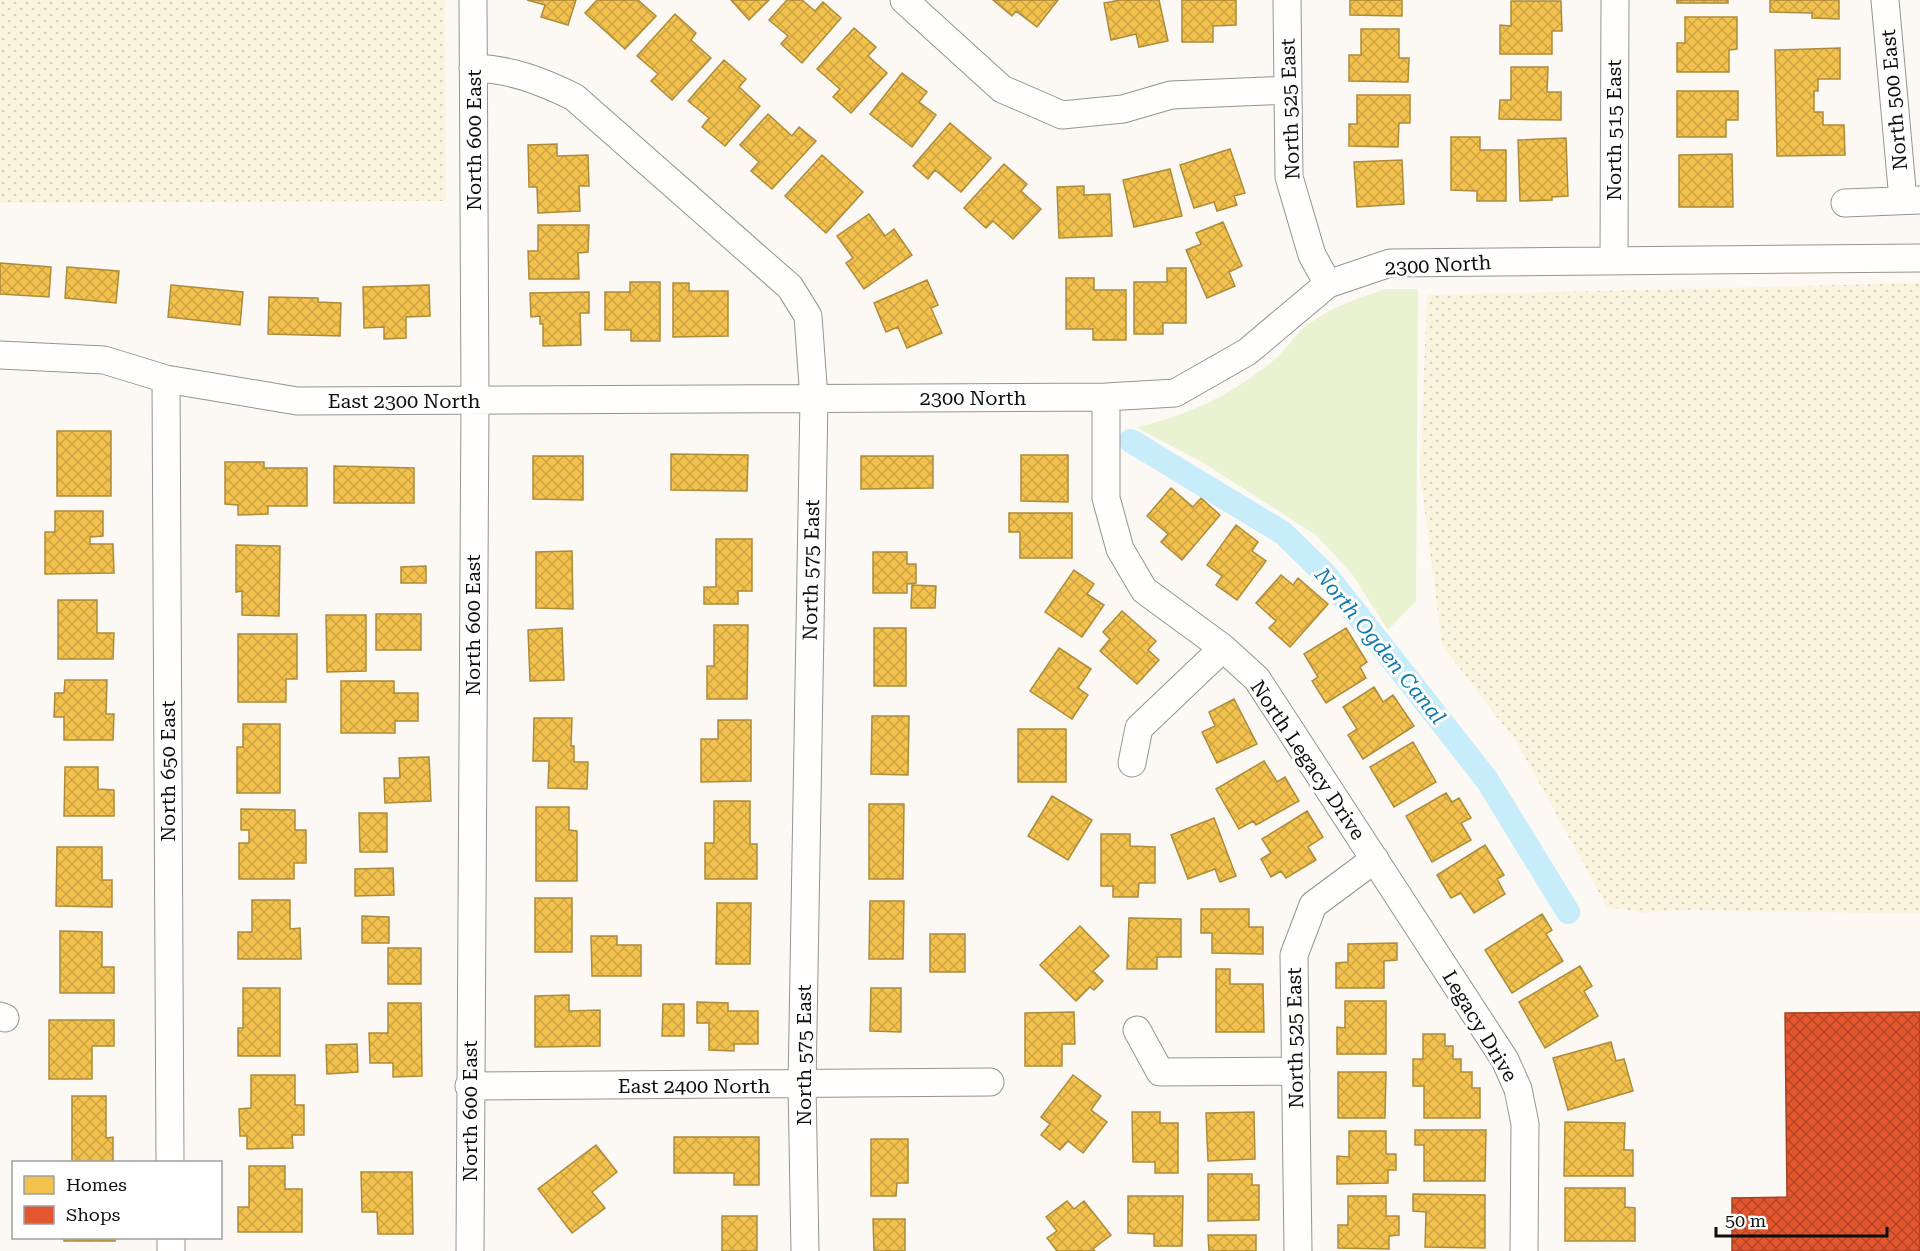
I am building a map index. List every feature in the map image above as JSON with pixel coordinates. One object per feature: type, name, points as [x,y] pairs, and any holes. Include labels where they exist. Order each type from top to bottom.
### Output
[{"type":"street","name":"North 600 East","points":[[470,1251],[469,1086],[475,401],[473,0]]},
{"type":"street","points":[[904,0],[1002,89],[1062,115],[1123,109],[1171,95],[1287,90]]},
{"type":"street","name":"North 525 East","points":[[1287,0],[1289,177],[1312,255],[1328,284]]},
{"type":"street","name":"North 515 East","points":[[1614,260],[1615,0]]},
{"type":"street","name":"North 500 East","points":[[1885,0],[1912,200]]},
{"type":"street","name":"North 575 East","points":[[473,68],[496,69],[534,78],[574,97],[790,287],[808,316],[814,399],[802,1085],[805,1251]]},
{"type":"street","points":[[1845,203],[1912,200]]},
{"type":"street","name":"2300 North","points":[[814,399],[1106,397],[1175,393],[1247,352],[1328,284],[1390,263],[1920,258]]},
{"type":"street","name":"East 2300 North","points":[[0,356],[104,360],[166,379],[297,401],[814,399]]},
{"type":"street","name":"North 650 East","points":[[166,379],[170,1161]]},
{"type":"street","name":"North Legacy Drive","points":[[1106,397],[1106,498],[1120,549],[1144,590],[1223,648],[1257,679],[1411,917]]},
{"type":"street","points":[[1132,763],[1139,728],[1223,648]]},
{"type":"street","name":"North 525 East","points":[[1298,1251],[1294,954],[1312,905],[1375,859]]},
{"type":"street","name":"Legacy Drive","points":[[1411,917],[1505,1060],[1518,1089],[1525,1124],[1524,1251]]},
{"type":"street","points":[[1137,1030],[1160,1072],[1296,1071]]},
{"type":"street","name":"East 2400 North","points":[[469,1086],[990,1082]]},
{"type":"shaded area","points":[[0,0],[445,0],[446,201],[0,203]]},
{"type":"shaded area","points":[[1920,283],[1920,914],[1682,910],[1644,913],[1607,907],[1519,746],[1442,645],[1420,474],[1427,295]]},
{"type":"green space","points":[[1386,289],[1418,289],[1416,601],[1388,630],[1352,574],[1316,535],[1205,464],[1136,427],[1192,410],[1227,393],[1275,359],[1303,329],[1316,319],[1345,304]]},
{"type":"building: Homes","points":[[527,0],[576,0],[568,25],[541,17],[545,5]]},
{"type":"building: Homes","points":[[597,0],[638,0],[656,16],[625,49],[585,13]]},
{"type":"building: Homes","points":[[731,0],[769,0],[749,20]]},
{"type":"building: Homes","points":[[787,0],[802,0],[815,11],[823,2],[841,18],[802,63],[781,44],[788,36],[769,20]]},
{"type":"building: Homes","points":[[993,0],[1058,0],[1037,27],[1016,11],[1012,16]]},
{"type":"building: Homes","points":[[1120,0],[1159,0],[1168,41],[1139,47],[1136,34],[1111,40],[1104,3]]},
{"type":"building: Homes","points":[[1182,0],[1236,0],[1236,25],[1213,26],[1213,42],[1182,42]]},
{"type":"building: Homes","points":[[1350,0],[1402,0],[1402,16],[1350,15]]},
{"type":"building: Homes","points":[[1677,0],[1728,0],[1728,3],[1677,3]]},
{"type":"building: Homes","points":[[1770,0],[1839,0],[1839,19],[1812,18],[1812,13],[1770,12]]},
{"type":"building: Homes","points":[[1511,1],[1561,1],[1562,31],[1552,31],[1552,54],[1500,54],[1500,25],[1511,26]]},
{"type":"building: Homes","points":[[675,14],[696,33],[691,40],[711,58],[672,100],[651,81],[658,74],[637,56]]},
{"type":"building: Homes","points":[[1685,17],[1737,17],[1737,49],[1729,50],[1729,72],[1677,72],[1677,43],[1685,43]]},
{"type":"building: Homes","points":[[854,28],[876,47],[868,56],[887,73],[851,113],[833,97],[840,89],[817,69]]},
{"type":"building: Homes","points":[[1361,29],[1399,29],[1399,58],[1409,58],[1408,82],[1349,81],[1349,55],[1361,55]]},
{"type":"building: Homes","points":[[1840,48],[1840,79],[1818,79],[1818,91],[1814,91],[1814,112],[1823,112],[1823,125],[1844,125],[1845,155],[1777,156],[1775,50]]},
{"type":"building: Homes","points":[[724,60],[746,79],[739,87],[760,106],[725,146],[702,127],[709,118],[688,101]]},
{"type":"building: Homes","points":[[1511,67],[1548,67],[1547,92],[1561,92],[1561,120],[1499,119],[1500,100],[1511,100]]},
{"type":"building: Homes","points":[[902,73],[927,92],[919,102],[936,115],[912,147],[870,114]]},
{"type":"building: Homes","points":[[1677,91],[1738,91],[1738,120],[1726,120],[1726,137],[1677,137]]},
{"type":"building: Homes","points":[[1357,95],[1410,95],[1410,123],[1399,123],[1398,147],[1349,146],[1349,124],[1357,124]]},
{"type":"building: Homes","points":[[768,114],[792,136],[799,127],[816,141],[772,189],[751,171],[759,162],[740,145]]},
{"type":"building: Homes","points":[[950,123],[991,158],[961,192],[935,170],[928,179],[913,166]]},
{"type":"building: Homes","points":[[1451,137],[1480,137],[1480,150],[1506,150],[1506,201],[1477,201],[1477,191],[1451,190]]},
{"type":"building: Homes","points":[[1566,138],[1568,196],[1552,197],[1552,200],[1520,201],[1518,140]]},
{"type":"building: Homes","points":[[557,144],[557,156],[588,155],[589,186],[579,186],[580,211],[538,213],[537,187],[529,187],[528,145]]},
{"type":"building: Homes","points":[[1230,149],[1245,193],[1234,196],[1237,205],[1217,211],[1214,202],[1194,208],[1180,165]]},
{"type":"building: Homes","points":[[1732,154],[1733,207],[1679,207],[1679,155]]},
{"type":"building: Homes","points":[[822,155],[863,192],[826,233],[785,196]]},
{"type":"building: Homes","points":[[1402,160],[1404,204],[1357,207],[1354,162]]},
{"type":"building: Homes","points":[[1004,164],[1027,184],[1021,191],[1041,209],[1013,239],[993,221],[986,228],[964,208]]},
{"type":"building: Homes","points":[[1170,169],[1182,216],[1134,227],[1123,180]]},
{"type":"building: Homes","points":[[1084,186],[1084,195],[1110,194],[1112,236],[1059,238],[1057,187]]},
{"type":"building: Homes","points":[[869,214],[885,236],[894,229],[912,255],[864,289],[846,263],[853,258],[837,236]]},
{"type":"building: Homes","points":[[1223,222],[1242,266],[1229,272],[1235,286],[1207,298],[1186,250],[1201,244],[1196,233]]},
{"type":"building: Homes","points":[[538,225],[589,225],[588,252],[578,253],[579,279],[529,279],[528,251],[538,251]]},
{"type":"building: Homes","points":[[0,263],[51,267],[49,297],[0,294]]},
{"type":"building: Homes","points":[[67,267],[119,271],[116,303],[65,298]]},
{"type":"building: Homes","points":[[1167,268],[1186,268],[1186,323],[1163,323],[1163,334],[1134,334],[1134,282],[1167,282]]},
{"type":"building: Homes","points":[[1066,278],[1094,278],[1094,290],[1126,290],[1126,340],[1093,340],[1093,329],[1066,329]]},
{"type":"building: Homes","points":[[927,280],[938,305],[931,308],[942,333],[907,348],[898,327],[886,332],[874,303]]},
{"type":"building: Homes","points":[[630,282],[660,282],[660,341],[631,341],[631,330],[605,330],[605,292],[630,292]]},
{"type":"building: Homes","points":[[673,283],[689,283],[689,291],[728,291],[728,336],[673,337]]},
{"type":"building: Homes","points":[[171,285],[243,292],[240,325],[168,317]]},
{"type":"building: Homes","points":[[429,285],[430,316],[406,317],[406,338],[384,339],[384,327],[364,328],[363,287]]},
{"type":"building: Homes","points":[[589,292],[589,313],[580,313],[581,345],[543,346],[543,324],[540,324],[540,316],[531,317],[530,293]]},
{"type":"building: Homes","points":[[269,297],[318,298],[318,302],[341,303],[340,336],[268,334]]},
{"type":"building: Homes","points":[[57,431],[111,431],[111,496],[57,496]]},
{"type":"building: Homes","points":[[671,454],[748,455],[747,491],[671,490]]},
{"type":"building: Homes","points":[[1021,455],[1068,455],[1068,502],[1021,501]]},
{"type":"building: Homes","points":[[533,456],[583,456],[583,500],[533,499]]},
{"type":"building: Homes","points":[[861,456],[933,456],[933,488],[861,489]]},
{"type":"building: Homes","points":[[225,462],[264,462],[264,468],[307,468],[307,506],[268,506],[268,514],[238,515],[238,505],[225,504]]},
{"type":"building: Homes","points":[[334,466],[414,468],[414,503],[334,503]]},
{"type":"building: Homes","points":[[1171,488],[1193,507],[1201,498],[1220,515],[1182,560],[1161,542],[1168,534],[1147,516]]},
{"type":"building: Homes","points":[[55,511],[103,511],[103,536],[90,537],[90,544],[113,544],[114,573],[45,574],[45,532],[55,532]]},
{"type":"building: Homes","points":[[1009,513],[1072,513],[1072,558],[1020,558],[1020,532],[1009,532]]},
{"type":"building: Homes","points":[[1236,525],[1258,542],[1252,551],[1266,561],[1237,600],[1216,585],[1222,576],[1207,565]]},
{"type":"building: Homes","points":[[716,539],[752,539],[752,591],[738,591],[738,604],[704,604],[704,587],[716,587]]},
{"type":"building: Homes","points":[[236,545],[280,546],[279,616],[242,615],[242,591],[236,592]]},
{"type":"building: Homes","points":[[572,551],[573,609],[536,608],[536,552]]},
{"type":"building: Homes","points":[[873,552],[907,552],[907,564],[916,564],[916,583],[907,584],[907,593],[873,593]]},
{"type":"building: Homes","points":[[426,566],[426,583],[401,583],[401,567]]},
{"type":"building: Homes","points":[[1074,570],[1094,584],[1087,594],[1104,605],[1082,637],[1045,612]]},
{"type":"building: Homes","points":[[1281,575],[1293,585],[1298,578],[1328,604],[1290,647],[1269,628],[1276,621],[1256,603]]},
{"type":"building: Homes","points":[[912,585],[936,586],[935,608],[911,608]]},
{"type":"building: Homes","points":[[58,600],[97,600],[97,633],[114,633],[113,659],[58,659]]},
{"type":"building: Homes","points":[[1122,611],[1156,641],[1148,650],[1159,660],[1137,684],[1100,651],[1110,639],[1103,632]]},
{"type":"building: Homes","points":[[376,614],[421,614],[421,650],[376,650]]},
{"type":"building: Homes","points":[[326,615],[366,615],[366,671],[327,672]]},
{"type":"building: Homes","points":[[714,625],[748,625],[747,699],[707,699],[707,666],[714,666]]},
{"type":"building: Homes","points":[[562,628],[564,680],[530,681],[528,630]]},
{"type":"building: Homes","points":[[874,628],[906,628],[906,686],[874,686]]},
{"type":"building: Homes","points":[[1346,628],[1367,662],[1360,667],[1366,678],[1326,703],[1312,681],[1318,677],[1304,654]]},
{"type":"building: Homes","points":[[238,634],[297,634],[297,679],[286,679],[286,702],[238,702]]},
{"type":"building: Homes","points":[[1059,648],[1091,669],[1078,688],[1088,695],[1072,719],[1030,691]]},
{"type":"building: Homes","points":[[65,680],[107,680],[106,714],[114,714],[113,740],[64,740],[64,717],[54,717],[55,693],[64,693]]},
{"type":"building: Homes","points":[[341,681],[394,681],[394,693],[418,693],[418,721],[395,721],[395,733],[341,733]]},
{"type":"building: Homes","points":[[1374,687],[1383,702],[1393,695],[1414,726],[1363,759],[1348,735],[1357,729],[1343,707]]},
{"type":"building: Homes","points":[[1234,699],[1257,744],[1217,763],[1202,732],[1215,726],[1209,712]]},
{"type":"building: Homes","points":[[872,716],[909,716],[908,775],[871,774]]},
{"type":"building: Homes","points":[[534,718],[572,718],[571,746],[574,746],[574,762],[588,762],[587,789],[548,788],[549,761],[533,761]]},
{"type":"building: Homes","points":[[718,720],[751,720],[751,781],[701,782],[701,739],[718,739]]},
{"type":"building: Homes","points":[[243,724],[280,724],[280,793],[237,793],[237,747],[243,747]]},
{"type":"building: Homes","points":[[1018,729],[1066,729],[1066,782],[1018,782]]},
{"type":"building: Homes","points":[[1413,742],[1436,782],[1394,807],[1370,767]]},
{"type":"building: Homes","points":[[429,757],[431,801],[385,803],[384,778],[400,778],[399,758]]},
{"type":"building: Homes","points":[[1264,761],[1277,782],[1285,777],[1299,801],[1256,825],[1253,821],[1239,829],[1216,789]]},
{"type":"building: Homes","points":[[65,767],[98,767],[98,789],[114,790],[114,816],[64,816]]},
{"type":"building: Homes","points":[[1446,793],[1452,802],[1459,798],[1471,818],[1461,823],[1471,840],[1432,862],[1406,816]]},
{"type":"building: Homes","points":[[1052,796],[1092,820],[1068,860],[1028,836]]},
{"type":"building: Homes","points":[[714,801],[750,801],[750,844],[757,844],[757,879],[705,879],[705,843],[714,843]]},
{"type":"building: Homes","points":[[869,804],[904,804],[903,879],[869,879]]},
{"type":"building: Homes","points":[[536,807],[569,807],[569,830],[577,831],[577,881],[536,881]]},
{"type":"building: Homes","points":[[241,809],[295,810],[295,830],[306,830],[306,863],[294,863],[294,879],[239,879],[239,843],[249,843],[249,830],[241,830]]},
{"type":"building: Homes","points":[[1307,811],[1323,837],[1308,847],[1316,860],[1286,878],[1281,871],[1271,877],[1261,859],[1271,853],[1262,839]]},
{"type":"building: Homes","points":[[359,813],[387,813],[387,852],[360,852]]},
{"type":"building: Homes","points":[[1214,818],[1236,876],[1220,882],[1215,869],[1188,879],[1171,835]]},
{"type":"building: Homes","points":[[1101,834],[1130,834],[1130,846],[1155,847],[1155,883],[1139,883],[1138,897],[1113,897],[1113,886],[1101,886]]},
{"type":"building: Homes","points":[[1485,845],[1504,875],[1497,879],[1505,894],[1474,913],[1461,893],[1451,898],[1437,875]]},
{"type":"building: Homes","points":[[57,847],[102,847],[102,880],[112,880],[112,907],[56,906]]},
{"type":"building: Homes","points":[[393,868],[394,895],[355,896],[355,869]]},
{"type":"building: Homes","points":[[535,898],[572,898],[572,952],[535,952]]},
{"type":"building: Homes","points":[[252,900],[290,900],[290,929],[300,928],[301,959],[238,959],[238,932],[252,932]]},
{"type":"building: Homes","points":[[870,901],[904,901],[903,959],[869,959]]},
{"type":"building: Homes","points":[[717,903],[751,903],[750,964],[716,964]]},
{"type":"building: Homes","points":[[1201,909],[1249,909],[1249,927],[1263,927],[1263,954],[1212,953],[1212,933],[1201,933]]},
{"type":"building: Homes","points":[[1542,914],[1552,930],[1546,934],[1563,961],[1512,993],[1485,950]]},
{"type":"building: Homes","points":[[362,916],[389,917],[389,943],[362,943]]},
{"type":"building: Homes","points":[[1129,918],[1181,919],[1181,957],[1157,957],[1157,969],[1127,969]]},
{"type":"building: Homes","points":[[1080,926],[1109,956],[1093,971],[1103,981],[1094,990],[1090,987],[1076,1001],[1040,965]]},
{"type":"building: Homes","points":[[60,931],[102,932],[102,967],[114,967],[114,993],[60,993]]},
{"type":"building: Homes","points":[[930,934],[965,934],[965,972],[930,972]]},
{"type":"building: Homes","points":[[591,936],[617,936],[617,945],[641,945],[641,976],[592,976]]},
{"type":"building: Homes","points":[[1397,943],[1397,960],[1384,961],[1384,988],[1336,988],[1336,963],[1348,962],[1348,944]]},
{"type":"building: Homes","points":[[388,948],[421,948],[421,984],[388,984]]},
{"type":"building: Homes","points":[[1580,966],[1592,986],[1584,991],[1598,1016],[1545,1048],[1519,1002]]},
{"type":"building: Homes","points":[[1216,969],[1230,969],[1230,984],[1263,984],[1264,1032],[1216,1032]]},
{"type":"building: Homes","points":[[243,988],[280,988],[280,1056],[238,1056],[238,1028],[243,1028]]},
{"type":"building: Homes","points":[[871,988],[901,988],[901,1032],[870,1031]]},
{"type":"building: Homes","points":[[569,995],[569,1011],[600,1010],[600,1046],[535,1047],[535,996]]},
{"type":"building: Homes","points":[[1345,1001],[1386,1001],[1386,1054],[1337,1054],[1337,1027],[1345,1028]]},
{"type":"building: Homes","points":[[697,1002],[728,1003],[728,1011],[758,1011],[758,1044],[734,1044],[734,1051],[709,1050],[709,1023],[697,1023]]},
{"type":"building: Homes","points":[[388,1003],[421,1003],[422,1076],[393,1077],[393,1063],[370,1063],[369,1033],[388,1033]]},
{"type":"building: Homes","points":[[663,1004],[684,1004],[684,1036],[662,1036]]},
{"type":"building: Homes","points":[[1074,1012],[1075,1044],[1062,1044],[1062,1066],[1025,1066],[1025,1013]]},
{"type":"building: Homes","points":[[49,1020],[114,1020],[114,1046],[92,1046],[92,1079],[49,1079]]},
{"type":"building: Homes","points":[[1423,1034],[1445,1034],[1445,1046],[1453,1046],[1453,1059],[1461,1059],[1461,1072],[1472,1072],[1472,1088],[1480,1088],[1480,1118],[1424,1118],[1424,1086],[1413,1086],[1413,1059],[1423,1059]]},
{"type":"building: Homes","points":[[1611,1042],[1616,1061],[1624,1059],[1633,1091],[1568,1110],[1553,1058]]},
{"type":"building: Homes","points":[[357,1044],[358,1072],[327,1074],[326,1045]]},
{"type":"building: Homes","points":[[1338,1072],[1386,1072],[1385,1118],[1338,1118]]},
{"type":"building: Homes","points":[[251,1075],[295,1075],[295,1105],[304,1105],[304,1135],[292,1135],[293,1148],[247,1149],[247,1136],[240,1136],[239,1109],[251,1108]]},
{"type":"building: Homes","points":[[1073,1075],[1101,1096],[1091,1110],[1107,1122],[1083,1153],[1068,1141],[1060,1150],[1041,1135],[1050,1124],[1041,1117]]},
{"type":"building: Homes","points":[[72,1096],[106,1096],[106,1138],[113,1137],[113,1161],[72,1161]]},
{"type":"building: Homes","points":[[1132,1112],[1160,1112],[1160,1123],[1178,1123],[1178,1173],[1155,1173],[1155,1162],[1133,1162]]},
{"type":"building: Homes","points":[[1254,1112],[1255,1159],[1208,1161],[1206,1113]]},
{"type":"building: Homes","points":[[1565,1122],[1625,1123],[1624,1150],[1633,1150],[1633,1176],[1564,1176]]},
{"type":"building: Homes","points":[[1415,1130],[1486,1130],[1485,1181],[1424,1181],[1424,1145],[1415,1145]]},
{"type":"building: Homes","points":[[1349,1131],[1386,1131],[1386,1154],[1396,1154],[1396,1170],[1388,1170],[1388,1183],[1337,1184],[1337,1156],[1349,1157]]},
{"type":"building: Homes","points":[[674,1137],[759,1137],[759,1185],[734,1185],[734,1173],[674,1173]]},
{"type":"building: Homes","points":[[871,1139],[908,1139],[908,1183],[897,1183],[896,1196],[871,1196]]},
{"type":"building: Homes","points":[[596,1145],[617,1172],[592,1192],[605,1208],[572,1233],[538,1189]]},
{"type":"building: Homes","points":[[249,1166],[285,1166],[285,1189],[302,1189],[302,1232],[238,1232],[238,1207],[249,1207]]},
{"type":"building: Homes","points":[[361,1172],[412,1172],[413,1234],[378,1234],[377,1212],[362,1212]]},
{"type":"building: Homes","points":[[1208,1174],[1252,1174],[1252,1185],[1259,1185],[1259,1220],[1208,1221]]},
{"type":"building: Homes","points":[[1565,1188],[1625,1188],[1625,1207],[1635,1208],[1635,1241],[1565,1241]]},
{"type":"building: Homes","points":[[1413,1194],[1485,1195],[1485,1248],[1425,1247],[1426,1212],[1413,1211]]},
{"type":"building: Homes","points":[[1128,1196],[1183,1196],[1182,1246],[1154,1246],[1154,1234],[1128,1233]]},
{"type":"building: Homes","points":[[1348,1196],[1386,1196],[1386,1216],[1399,1216],[1399,1235],[1389,1236],[1389,1249],[1338,1248],[1338,1225],[1348,1225]]},
{"type":"building: Homes","points":[[1067,1201],[1074,1209],[1084,1201],[1111,1235],[1093,1249],[1095,1251],[1057,1251],[1047,1238],[1057,1231],[1046,1217]]},
{"type":"building: Homes","points":[[722,1216],[757,1216],[757,1251],[722,1251]]},
{"type":"building: Homes","points":[[873,1219],[905,1219],[905,1251],[874,1251]]},
{"type":"building: Homes","points":[[1208,1235],[1256,1235],[1256,1251],[1209,1251]]},
{"type":"building: Homes","points":[[64,1239],[115,1239],[115,1241],[64,1241]]},
{"type":"building: Shops","points":[[1920,1012],[1920,1251],[1732,1251],[1732,1198],[1787,1197],[1785,1013]]},
{"type":"waterway","name":"North Ogden Canal","points":[[1131,441],[1283,533],[1325,574],[1487,780],[1568,912]]}]
